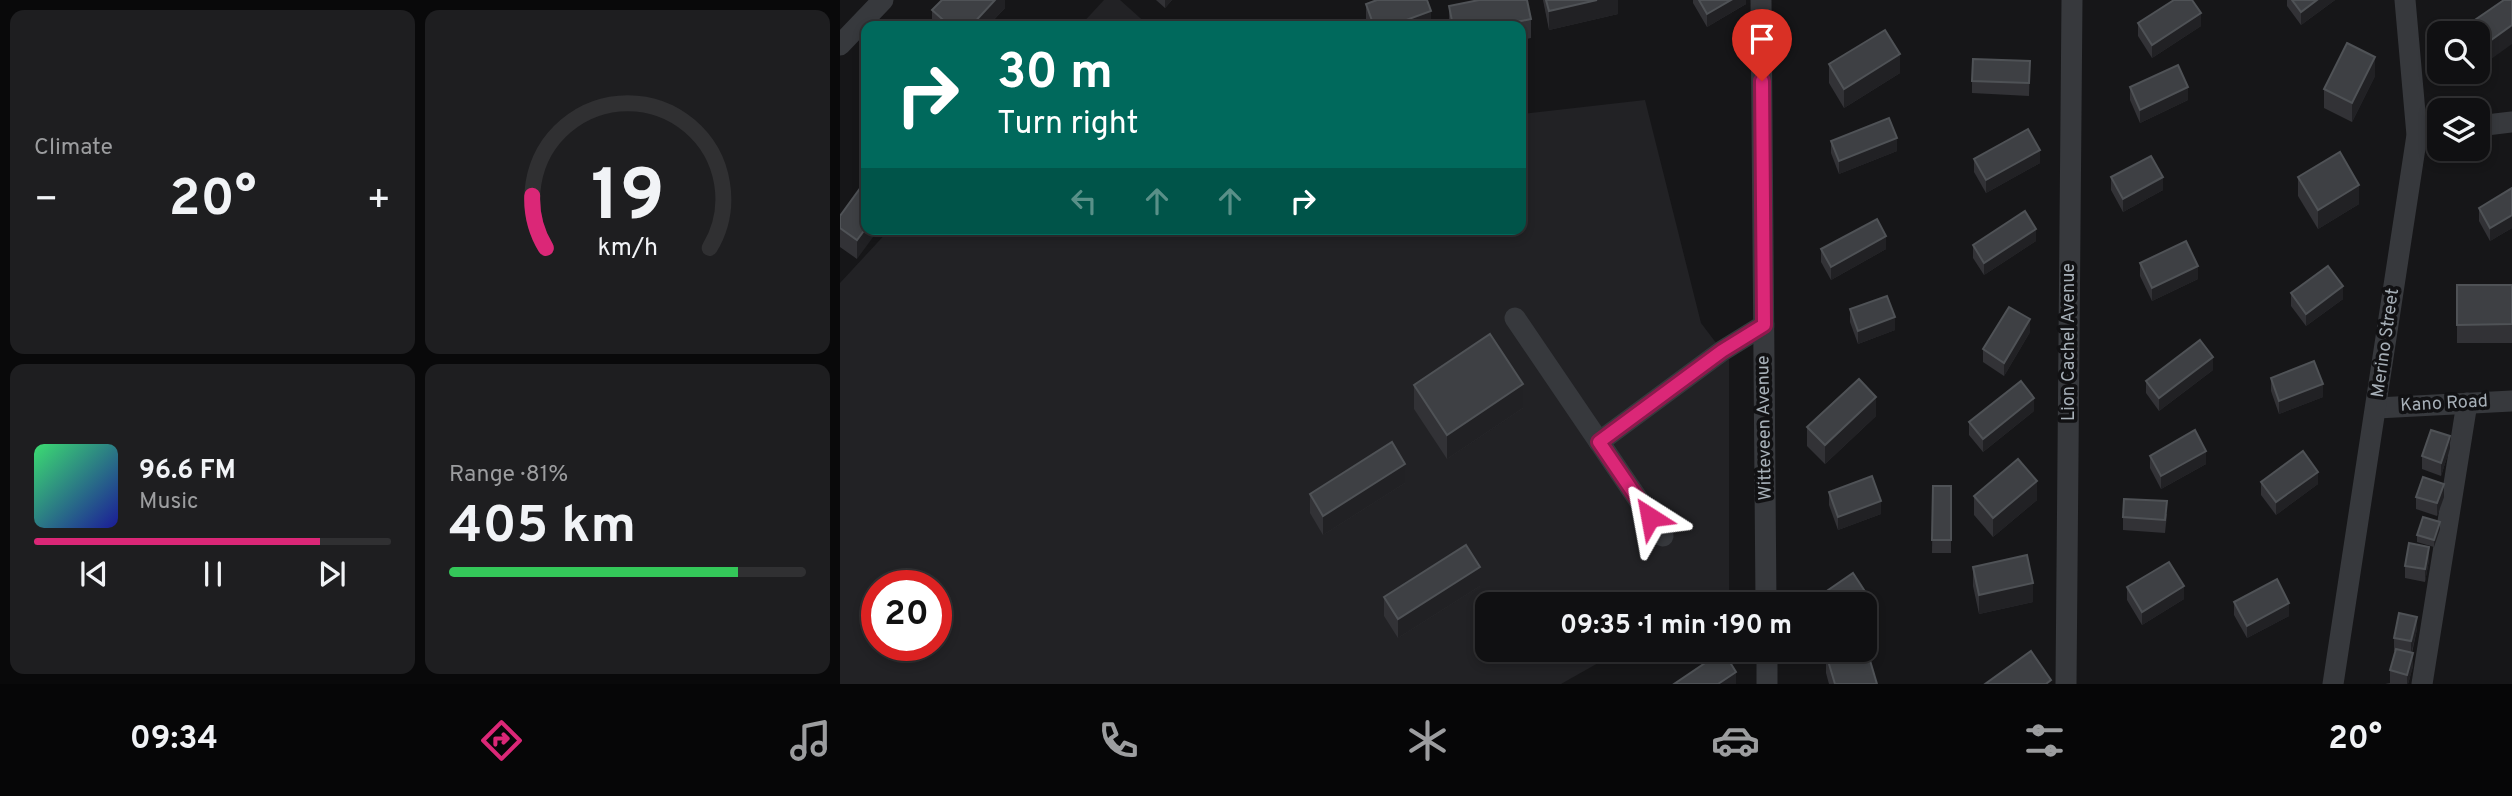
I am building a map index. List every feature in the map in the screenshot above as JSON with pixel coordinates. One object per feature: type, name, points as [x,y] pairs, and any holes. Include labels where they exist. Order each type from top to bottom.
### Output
[{"type":"street","points":[[862,21],[883,0]]},
{"type":"street","name":"Witteveen Avenue","points":[[1761,0],[1766,592]]},
{"type":"street","name":"Lion Cachel Avenue","points":[[2066,684],[2072,0]]},
{"type":"street","name":"Merino Street","points":[[2333,684],[2417,135],[2405,0]]},
{"type":"street","points":[[840,44],[861,23]]},
{"type":"street","points":[[2490,125],[2512,122]]},
{"type":"street","points":[[2417,135],[2427,134]]},
{"type":"street","points":[[1515,318],[1663,536]]},
{"type":"street","points":[[1599,442],[1722,351],[1764,325]]},
{"type":"street","name":"Kano Road","points":[[2377,408],[2512,401]]},
{"type":"street","points":[[2422,684],[2467,403]]},
{"type":"street","points":[[1767,662],[1767,684]]},
{"type":"shaded area","points":[[1104,0],[1120,0],[1143,21],[1085,21]]},
{"type":"shaded area","points":[[1645,100],[1701,323],[1729,360],[1729,592],[1475,592],[1475,662],[1600,662],[1561,684],[840,684],[840,283],[884,235],[1526,235],[1526,113]]},
{"type":"building","points":[[942,0],[995,0],[976,21],[944,21],[932,10]]},
{"type":"building","points":[[1377,0],[1427,0],[1431,11],[1404,21],[1372,21],[1366,4]]},
{"type":"building","points":[[1479,0],[1527,0],[1531,19],[1452,21],[1449,6]]},
{"type":"building","points":[[1546,0],[1597,0],[1549,11]]},
{"type":"building","points":[[1699,0],[1731,0],[1707,14]]},
{"type":"building","points":[[2174,0],[2192,0],[2201,13],[2152,45],[2138,23]]},
{"type":"building","points":[[2292,0],[2317,0],[2301,12]]},
{"type":"building","points":[[2504,0],[2512,0],[2512,25],[2490,41],[2490,21],[2473,21]]},
{"type":"building","points":[[1885,30],[1900,54],[1844,89],[1829,64]]},
{"type":"building","points":[[2347,43],[2375,57],[2352,103],[2324,89]]},
{"type":"building","points":[[1973,59],[2030,61],[2029,83],[1972,81]]},
{"type":"building","points":[[2178,65],[2188,87],[2140,110],[2130,87]]},
{"type":"building","points":[[1889,118],[1897,138],[1839,161],[1831,141]]},
{"type":"building","points":[[2028,129],[2040,150],[1986,180],[1974,159]]},
{"type":"building","points":[[2340,152],[2359,185],[2318,210],[2298,177]]},
{"type":"building","points":[[2151,156],[2163,177],[2123,199],[2111,177]]},
{"type":"building","points":[[861,187],[861,235],[857,240],[840,228],[840,216]]},
{"type":"building","points":[[2512,188],[2512,215],[2490,228],[2479,208]]},
{"type":"building","points":[[2025,211],[2036,229],[1984,263],[1973,245]]},
{"type":"building","points":[[1877,219],[1886,236],[1831,267],[1821,249]]},
{"type":"building","points":[[2186,241],[2198,266],[2152,288],[2140,263]]},
{"type":"building","points":[[2328,266],[2343,286],[2306,314],[2291,293]]},
{"type":"building","points":[[2457,285],[2512,285],[2512,324],[2457,325]]},
{"type":"building","points":[[1887,296],[1895,317],[1858,331],[1850,309]]},
{"type":"building","points":[[2009,307],[2030,319],[2004,363],[1983,349]]},
{"type":"building","points":[[1490,334],[1523,384],[1447,435],[1414,385]]},
{"type":"building","points":[[2200,340],[2213,357],[2159,398],[2146,381]]},
{"type":"building","points":[[2314,361],[2323,384],[2279,401],[2271,378]]},
{"type":"building","points":[[1859,379],[1876,397],[1825,445],[1807,427]]},
{"type":"building","points":[[2021,381],[2034,398],[1983,439],[1969,422]]},
{"type":"building","points":[[2195,430],[2206,451],[2161,476],[2150,456]]},
{"type":"building","points":[[2431,430],[2450,436],[2441,463],[2422,456]]},
{"type":"building","points":[[1392,442],[1405,464],[1323,516],[1310,494]]},
{"type":"building","points":[[2303,451],[2318,472],[2276,502],[2261,482]]},
{"type":"building","points":[[2018,459],[2037,481],[1993,518],[1974,496]]},
{"type":"building","points":[[1872,476],[1881,501],[1838,517],[1829,492]]},
{"type":"building","points":[[2423,477],[2444,484],[2437,503],[2416,497]]},
{"type":"building","points":[[1933,486],[1951,486],[1951,540],[1932,540]]},
{"type":"building","points":[[2124,499],[2167,501],[2165,520],[2123,517]]},
{"type":"building","points":[[2423,517],[2440,522],[2434,540],[2417,535]]},
{"type":"building","points":[[2409,543],[2429,547],[2425,569],[2405,566]]},
{"type":"building","points":[[1466,545],[1480,567],[1398,619],[1384,597]]},
{"type":"building","points":[[2027,555],[2033,583],[1979,595],[1973,567]]},
{"type":"building","points":[[2169,562],[2184,586],[2142,612],[2127,587]]},
{"type":"building","points":[[1853,573],[1865,592],[1825,592]]},
{"type":"building","points":[[2277,579],[2289,603],[2247,626],[2234,602]]},
{"type":"building","points":[[2399,613],[2417,617],[2411,641],[2394,638]]},
{"type":"building","points":[[2396,649],[2413,653],[2407,675],[2390,670]]},
{"type":"building","points":[[2031,651],[2051,680],[2046,684],[1985,684]]},
{"type":"building","points":[[1707,662],[1730,662],[1736,672],[1718,684],[1674,684]]},
{"type":"building","points":[[1828,662],[1870,662],[1877,684],[1835,684]]},
{"type":"route","points":[[1650,517],[1599,442],[1722,351],[1764,325],[1762,81]]}]
